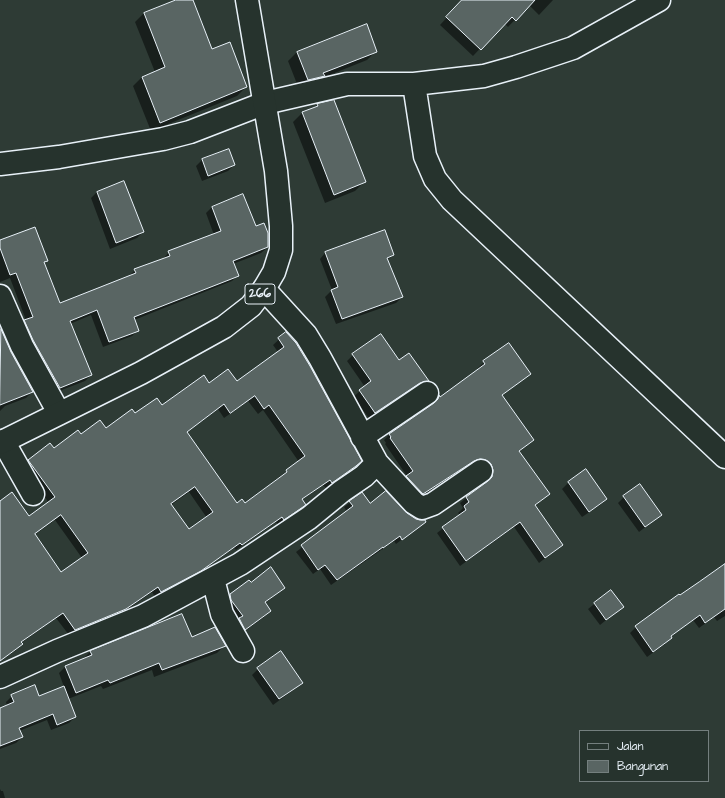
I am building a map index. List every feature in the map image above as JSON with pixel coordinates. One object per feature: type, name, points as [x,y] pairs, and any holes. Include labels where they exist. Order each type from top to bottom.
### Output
[{"type":"street","name":"266","points":[[2,442],[141,373],[224,327],[251,306],[274,272],[281,250],[281,226],[276,171],[247,0]]},
{"type":"street","points":[[0,164],[59,157],[162,139],[190,132],[265,103],[347,84],[414,84],[484,76],[573,48],[659,0]]},
{"type":"street","points":[[414,84],[425,156],[434,179],[452,200],[725,457]]},
{"type":"street","points":[[264,288],[306,335],[377,463],[414,503],[422,508],[433,504],[481,471]]},
{"type":"street","points":[[0,296],[22,346],[59,413]]},
{"type":"street","points":[[362,437],[427,393]]},
{"type":"street","points":[[2,442],[33,494]]},
{"type":"street","points":[[0,677],[143,616],[240,564],[309,518],[342,491],[364,476],[377,463]]},
{"type":"street","points":[[213,579],[222,614],[243,651]]},
{"type":"building","points":[[176,0],[193,0],[212,49],[230,42],[247,87],[160,123],[142,77],[165,67],[144,13]]},
{"type":"building","points":[[462,0],[535,0],[516,21],[512,17],[481,50],[446,17]]},
{"type":"building","points":[[367,24],[377,52],[323,73],[325,76],[308,80],[297,52]]},
{"type":"building","points":[[334,100],[366,182],[334,195],[302,112],[318,106],[317,104]]},
{"type":"building","points":[[229,149],[235,165],[208,176],[202,159]]},
{"type":"building","points":[[124,181],[144,232],[116,243],[97,192]]},
{"type":"building","points":[[243,194],[256,226],[264,223],[268,233],[268,247],[233,261],[239,276],[134,317],[139,331],[109,342],[97,310],[70,321],[92,375],[60,388],[33,340],[24,320],[33,317],[16,273],[10,275],[0,248],[0,240],[35,227],[48,261],[44,262],[60,303],[136,273],[134,269],[170,256],[168,251],[221,231],[212,207]]},
{"type":"building","points":[[385,230],[394,255],[387,258],[403,297],[342,319],[331,290],[338,287],[325,252]]},
{"type":"building","points":[[1,329],[11,352],[33,392],[0,405]]},
{"type":"building","points":[[286,332],[296,343],[362,461],[332,483],[330,480],[302,499],[306,505],[284,520],[282,517],[242,545],[240,543],[201,571],[161,592],[158,587],[126,609],[75,630],[63,613],[21,642],[23,644],[0,661],[0,501],[12,492],[29,516],[55,497],[28,460],[50,443],[54,448],[78,430],[81,434],[100,420],[106,428],[132,409],[135,413],[157,398],[162,405],[204,375],[209,383],[228,369],[237,381],[284,347],[278,338]],"holes":[[[255,396],[264,409],[269,405],[305,456],[286,470],[287,472],[245,503],[242,499],[237,503],[187,432],[224,404],[230,413]],[[195,487],[213,512],[189,529],[171,504]],[[61,515],[88,553],[61,572],[35,534]]]},
{"type":"building","points":[[381,334],[399,360],[409,353],[429,381],[420,383],[375,413],[359,390],[371,381],[352,354]]},
{"type":"building","points":[[509,343],[531,374],[502,395],[534,440],[519,451],[550,494],[535,505],[563,545],[545,558],[520,522],[466,561],[442,527],[466,510],[464,506],[469,502],[466,497],[492,477],[493,470],[491,464],[486,460],[480,459],[474,461],[423,494],[406,476],[413,471],[390,438],[391,437],[389,434],[434,403],[438,399],[439,395],[440,397],[485,364],[483,361]]},
{"type":"building","points":[[586,469],[607,499],[589,512],[568,482]]},
{"type":"building","points":[[640,484],[662,515],[645,527],[623,496]]},
{"type":"building","points":[[386,491],[407,513],[416,519],[425,520],[426,522],[402,540],[400,536],[383,547],[337,580],[325,565],[318,570],[301,545],[353,506],[349,501],[362,492],[370,503]]},
{"type":"building","points":[[725,564],[725,609],[705,623],[700,615],[671,636],[672,638],[653,652],[635,626],[679,594],[680,595]]},
{"type":"building","points":[[271,567],[285,588],[265,602],[271,611],[245,630],[239,618],[243,616],[231,600],[230,594],[249,580],[251,582]]},
{"type":"building","points":[[611,590],[624,607],[606,620],[594,603]]},
{"type":"building","points":[[182,614],[192,637],[215,627],[226,646],[162,670],[159,663],[110,683],[108,680],[76,693],[65,666],[92,655],[90,651]]},
{"type":"building","points":[[281,651],[303,683],[279,699],[257,668]]},
{"type":"building","points":[[35,685],[39,696],[64,686],[76,717],[57,725],[53,714],[19,728],[23,737],[0,746],[0,708],[14,702],[11,695]]}]
